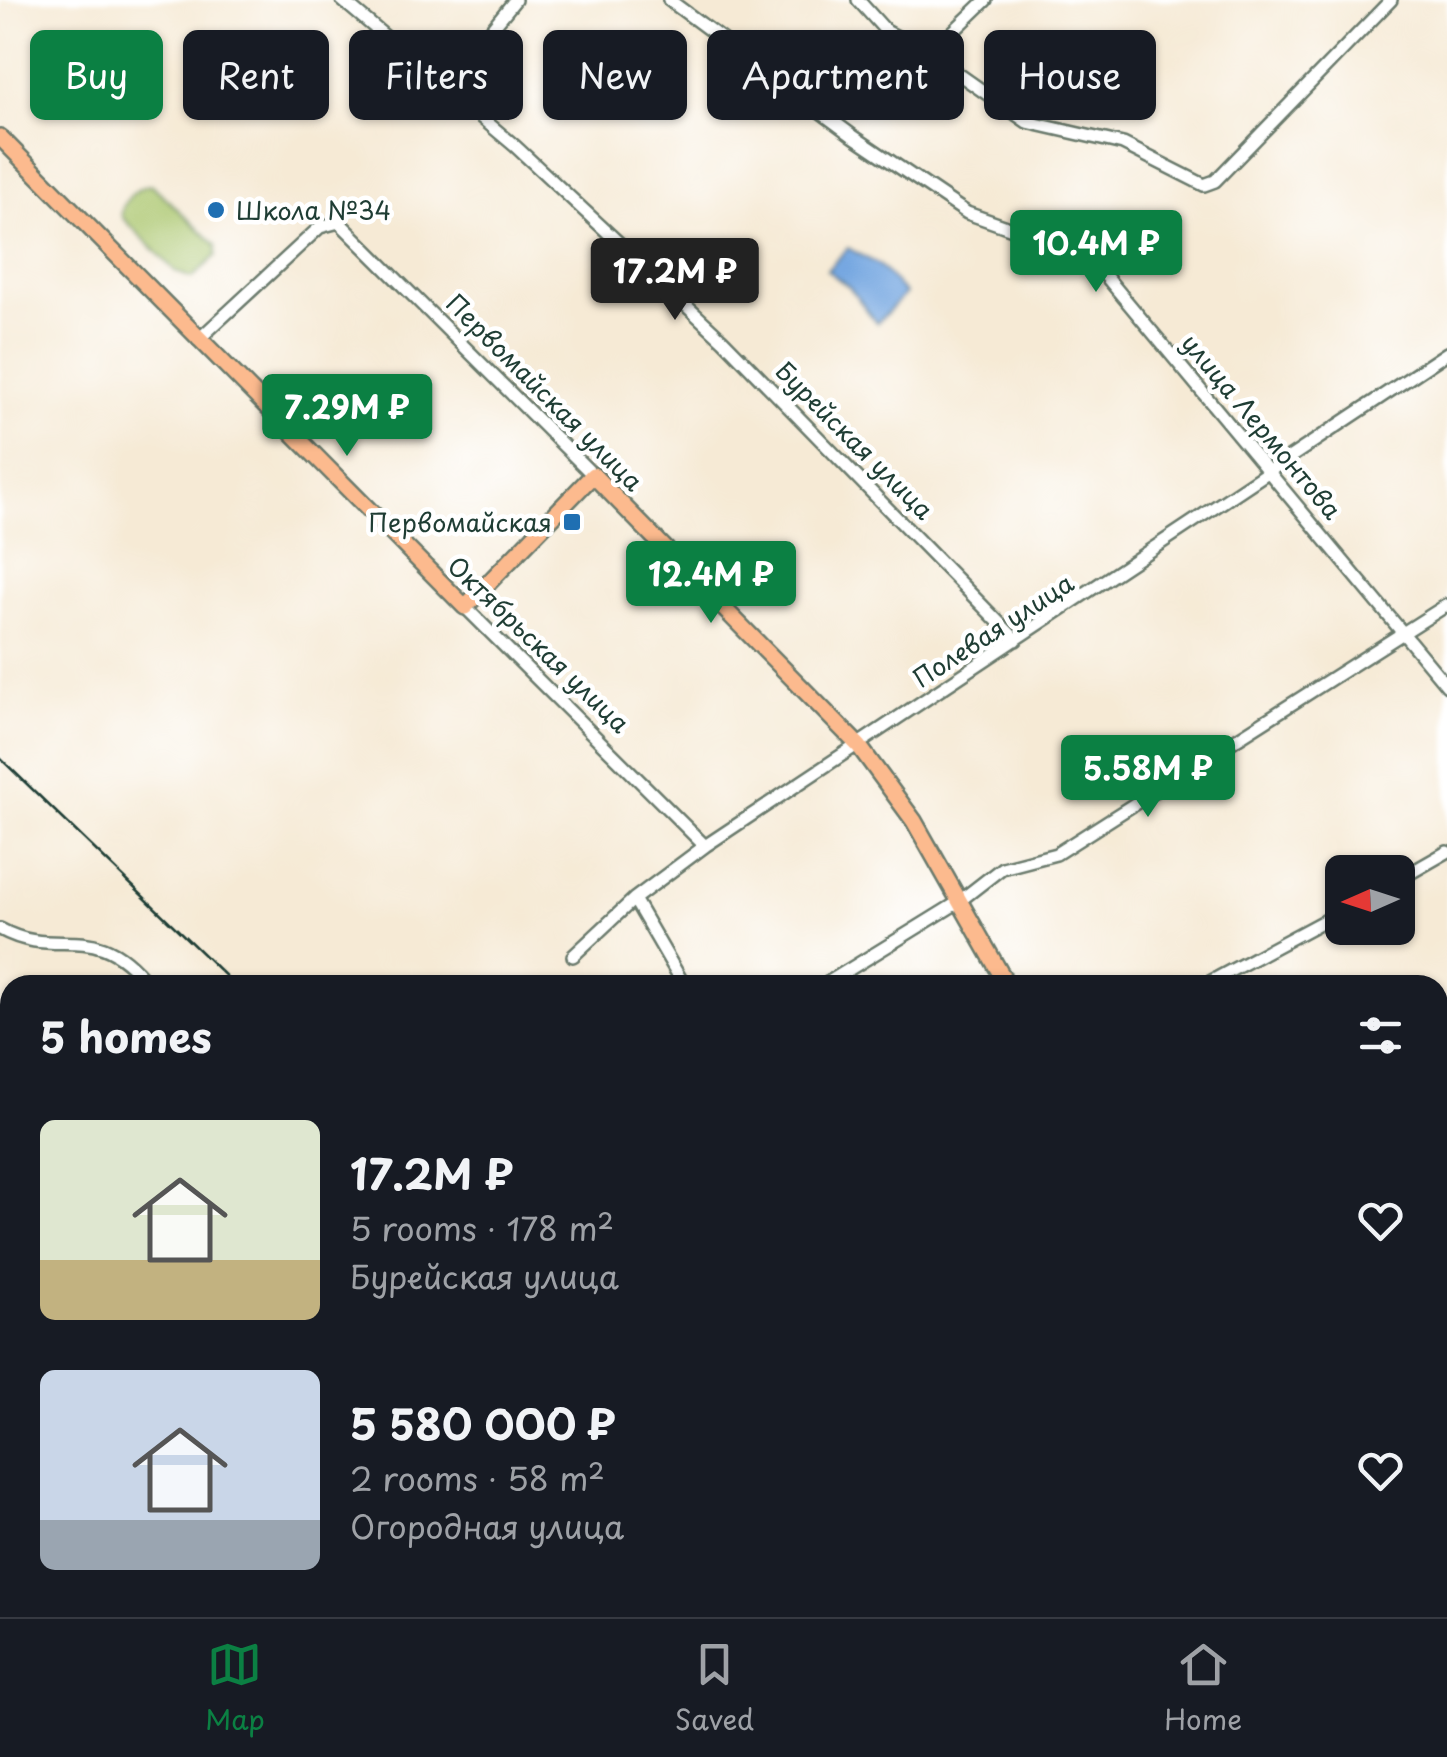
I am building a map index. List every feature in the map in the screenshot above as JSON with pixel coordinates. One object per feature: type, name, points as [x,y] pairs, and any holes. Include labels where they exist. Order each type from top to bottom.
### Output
[{"type":"main road","name":"Октябрьская улица","points":[[0,137],[466,608]]},
{"type":"main road","points":[[466,608],[592,476]]},
{"type":"main road","name":"Первомайская улица","points":[[592,476],[858,746],[914,821],[1001,975]]},
{"type":"street","name":"Бурейская улица","points":[[342,0],[379,30]]},
{"type":"street","points":[[491,30],[515,0]]},
{"type":"street","name":"улица Лермонтова","points":[[669,0],[853,136],[967,213],[1089,256],[1447,686]]},
{"type":"street","points":[[858,0],[885,30]]},
{"type":"street","points":[[955,30],[986,0]]},
{"type":"street","points":[[964,77],[1033,125],[1122,144],[1192,180],[1208,184],[1391,0]]},
{"type":"street","name":"Бурейская улица","points":[[484,120],[723,340],[1016,640]]},
{"type":"street","name":"Первомайская улица","points":[[198,340],[331,221],[339,222],[592,476]]},
{"type":"street","name":"Полевая улица","points":[[572,956],[634,899],[705,846],[1447,352]]},
{"type":"street","points":[[840,975],[957,903],[1002,868],[1056,854],[1447,605]]},
{"type":"street","name":"Октябрьская улица","points":[[466,608],[705,846]]},
{"type":"street","points":[[1415,870],[1447,852]]},
{"type":"street","points":[[634,899],[678,975]]},
{"type":"street","points":[[1223,975],[1325,920]]},
{"type":"street","points":[[0,929],[28,940],[80,940],[108,948],[123,956],[139,975]]},
{"type":"green space","points":[[152,185],[216,245],[216,256],[192,278],[176,272],[122,217],[123,206],[131,196]]},
{"type":"water","points":[[848,248],[879,265],[905,294],[877,323],[849,287],[827,270]]},
{"type":"railway","points":[[0,758],[225,975]]},
{"type":"place","name":"Школа №34","points":[[216,210]]},
{"type":"place","name":"Первомайская","points":[[572,522]]}]
